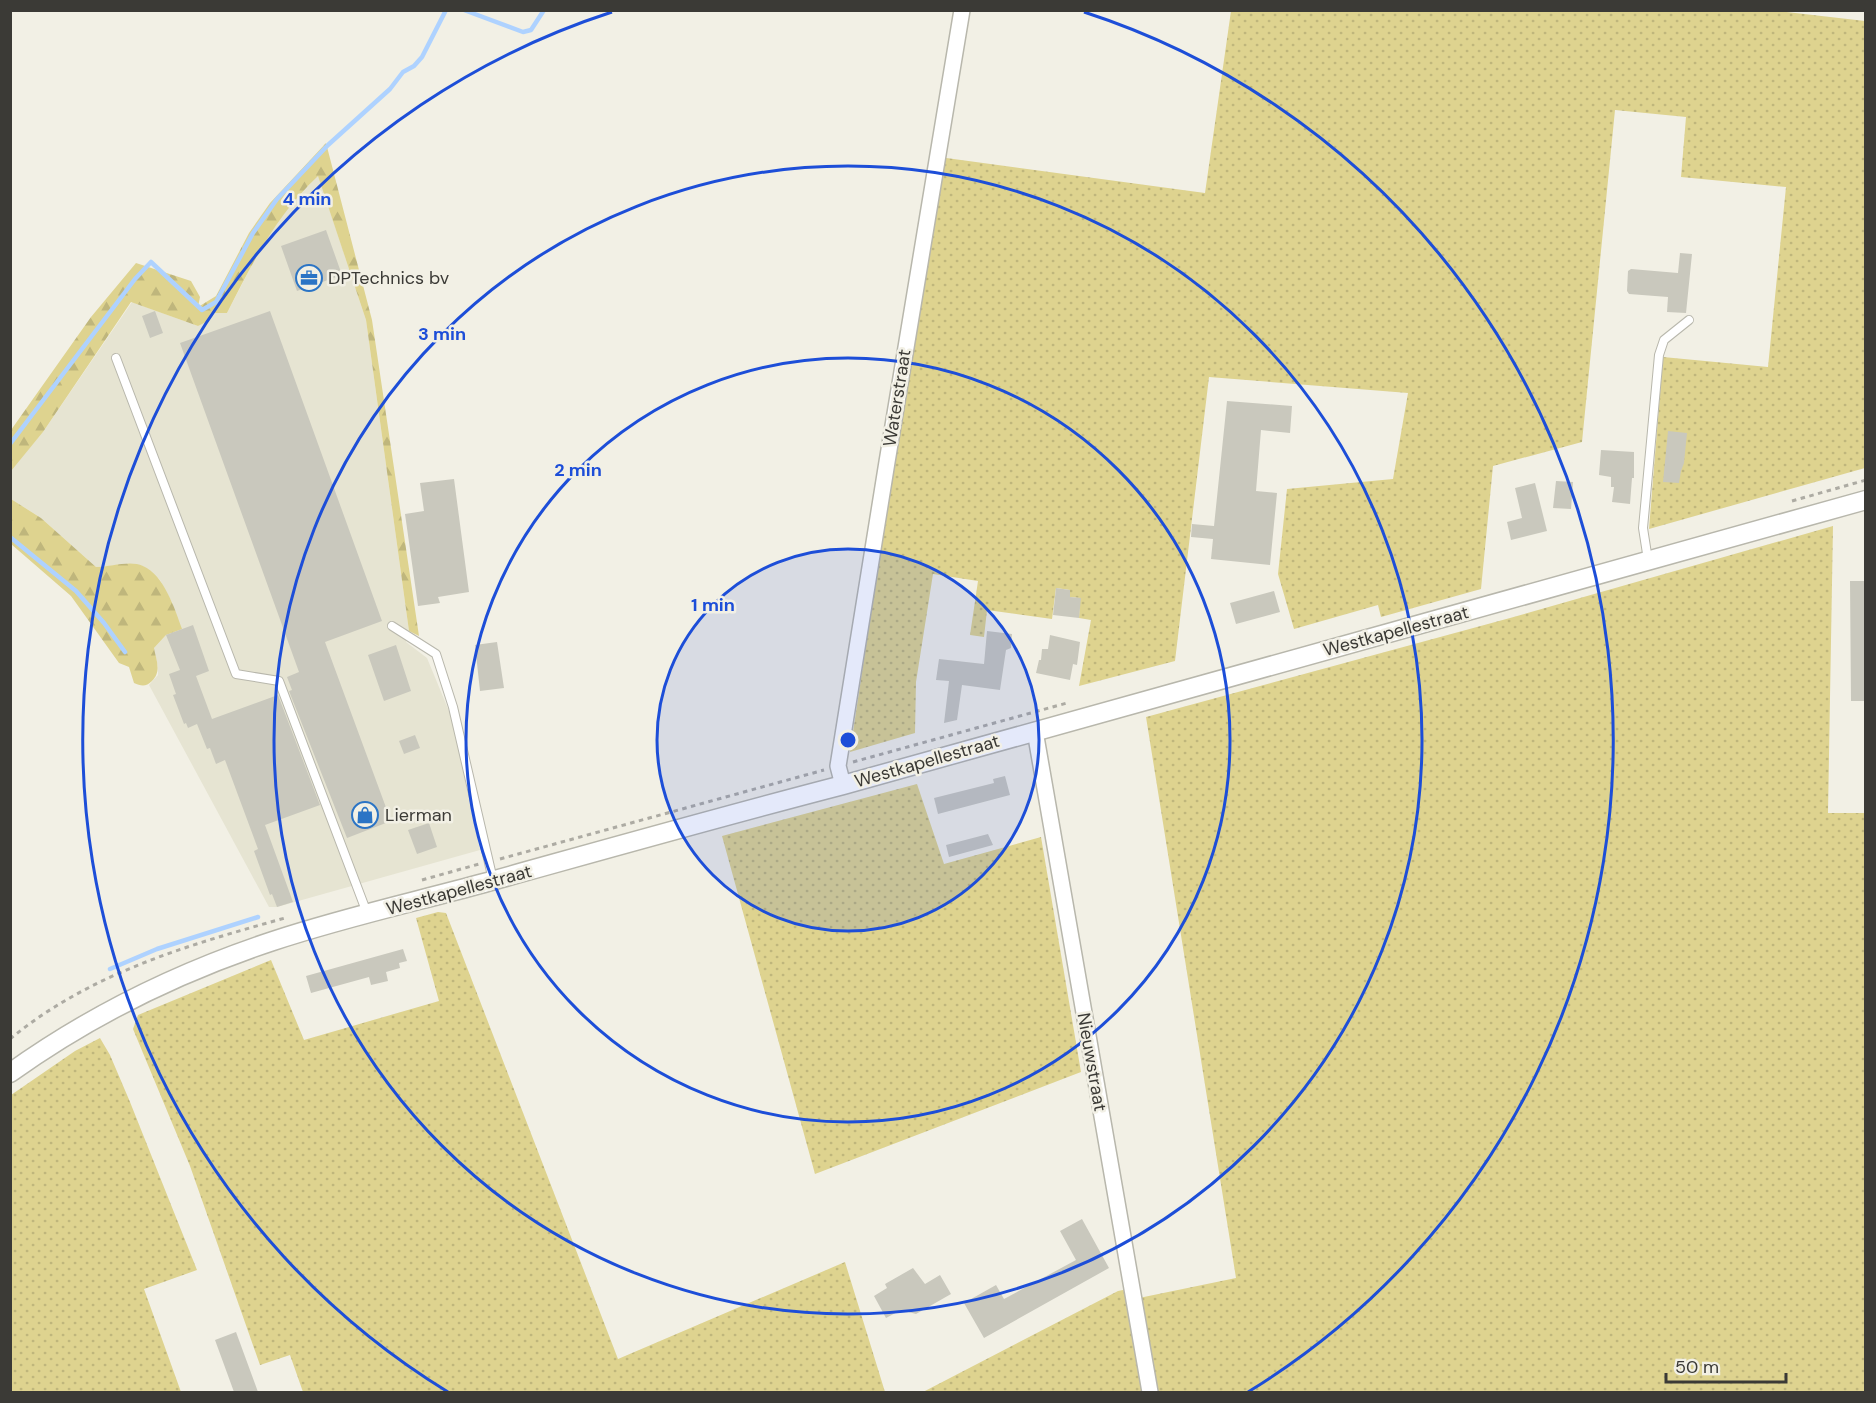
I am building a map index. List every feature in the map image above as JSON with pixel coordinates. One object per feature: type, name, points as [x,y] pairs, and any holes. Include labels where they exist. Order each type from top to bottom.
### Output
[{"type":"street","name":"Waterstraat","points":[[843,785],[838,766],[886,462],[962,10]]},
{"type":"street","name":"Westkapellestraat","points":[[10,1073],[88,1022],[147,991],[249,950],[493,880],[843,785],[1032,722],[1648,561],[1866,500]]},
{"type":"street","name":"Nieuwstraat","points":[[1032,722],[1150,1392]]},
{"type":"lane","points":[[1648,561],[1643,528],[1659,355],[1664,340],[1689,320]]},
{"type":"lane","points":[[116,358],[236,674],[279,681],[368,915]]},
{"type":"lane","points":[[392,626],[436,654],[453,707],[493,880]]},
{"type":"path","points":[[838,766],[1032,722]]},
{"type":"shaded area","points":[[318,175],[366,320],[409,631],[406,642],[427,658],[451,716],[480,850],[277,907],[269,907],[149,685],[158,675],[154,648],[166,635],[173,604],[160,580],[143,566],[129,564],[96,567],[41,518],[11,499],[10,471],[43,432],[132,302],[198,326],[211,313],[227,313],[264,242],[283,214]]},
{"type":"green space","points":[[1770,10],[1865,21],[1865,468],[1649,529],[1663,357],[1768,367],[1786,187],[1681,177],[1686,117],[1615,110],[1582,442],[1493,466],[1481,589],[1381,617],[1378,605],[1294,629],[1278,574],[1287,489],[1393,479],[1408,393],[1209,377],[1175,661],[1079,686],[1091,620],[1079,618],[1080,598],[1070,597],[1070,590],[1056,588],[1052,619],[987,610],[984,637],[970,635],[978,581],[933,574],[916,682],[915,733],[850,752],[939,157],[1205,193],[1231,11]]},
{"type":"green space","points":[[326,143],[372,320],[419,636],[409,631],[366,320],[318,176],[277,223],[256,257],[227,313],[211,313],[208,321],[198,326],[131,302],[43,432],[11,471],[11,430],[91,317],[136,263],[191,281],[200,297],[198,307],[216,296],[249,233],[270,203]]},
{"type":"green space","points":[[11,499],[41,518],[96,567],[138,564],[150,570],[157,577],[168,593],[182,629],[166,635],[154,648],[158,669],[150,683],[139,685],[134,683],[129,667],[119,663],[71,596],[11,544]]},
{"type":"green space","points":[[1833,526],[1828,813],[1866,813],[1865,1392],[1156,1392],[1139,1298],[1236,1278],[1146,717],[1510,618]]},
{"type":"green space","points":[[917,784],[944,864],[1041,837],[1081,1072],[815,1174],[722,836]]},
{"type":"green space","points":[[438,912],[446,913],[618,1359],[845,1262],[885,1392],[303,1392],[290,1355],[260,1365],[190,1166],[133,1029],[138,1015],[271,960],[304,1040],[439,1001],[416,918]]},
{"type":"green space","points":[[100,1038],[110,1055],[130,1102],[197,1270],[144,1289],[181,1392],[11,1392],[11,1095],[75,1051]]},
{"type":"green space","points":[[1128,1289],[1146,1392],[923,1392],[1118,1291]]},
{"type":"building","points":[[326,230],[342,275],[297,291],[281,246]]},
{"type":"building","points":[[1680,253],[1692,254],[1686,313],[1667,312],[1668,297],[1629,294],[1627,291],[1628,271],[1631,269],[1678,273]]},
{"type":"building","points":[[155,311],[163,333],[150,338],[142,316]]},
{"type":"building","points":[[270,311],[382,621],[325,642],[391,821],[347,838],[289,691],[292,690],[287,677],[299,672],[180,343]]},
{"type":"building","points":[[1227,401],[1292,406],[1290,433],[1261,430],[1256,491],[1277,493],[1270,565],[1211,559],[1213,539],[1191,537],[1192,524],[1214,526]]},
{"type":"building","points":[[1668,431],[1687,433],[1679,483],[1663,482]]},
{"type":"building","points":[[1601,450],[1634,452],[1634,478],[1632,478],[1630,504],[1612,502],[1614,487],[1611,487],[1611,477],[1599,475]]},
{"type":"building","points":[[454,479],[469,592],[438,597],[440,603],[418,606],[405,514],[424,511],[420,483]]},
{"type":"building","points":[[1556,481],[1573,482],[1571,509],[1553,508]]},
{"type":"building","points":[[1535,483],[1547,531],[1511,540],[1507,522],[1522,518],[1515,488]]},
{"type":"building","points":[[1850,581],[1866,581],[1866,701],[1851,701]]},
{"type":"building","points":[[1056,588],[1070,590],[1070,597],[1081,598],[1079,618],[1053,615]]},
{"type":"building","points":[[1274,591],[1280,612],[1236,624],[1230,603]]},
{"type":"building","points":[[193,625],[209,671],[196,676],[212,719],[278,695],[320,805],[265,825],[293,902],[277,907],[272,894],[270,895],[254,851],[258,849],[225,760],[216,764],[197,724],[188,728],[186,723],[184,724],[173,695],[176,694],[169,674],[180,670],[166,635]]},
{"type":"building","points":[[987,631],[1012,634],[1011,648],[1006,650],[1000,690],[962,685],[957,720],[944,723],[949,681],[936,680],[939,659],[984,664]]},
{"type":"building","points":[[1050,635],[1080,642],[1077,665],[1073,664],[1070,680],[1036,673],[1042,649],[1048,649]]},
{"type":"building","points":[[497,642],[504,688],[480,691],[475,645]]},
{"type":"building","points":[[396,645],[411,691],[384,701],[368,655]]},
{"type":"building","points":[[415,735],[420,748],[404,754],[399,741]]},
{"type":"building","points":[[1005,776],[1010,795],[938,814],[934,798],[994,783],[993,779]]},
{"type":"building","points":[[429,823],[437,847],[417,854],[408,830]]},
{"type":"building","points":[[988,834],[993,845],[949,857],[946,845]]},
{"type":"building","points":[[403,949],[407,961],[399,963],[400,968],[386,972],[388,981],[371,985],[369,977],[311,993],[306,976]]},
{"type":"building","points":[[1082,1219],[1109,1268],[984,1338],[964,1303],[996,1285],[1004,1299],[1076,1260],[1060,1231]]},
{"type":"building","points":[[913,1268],[925,1284],[940,1275],[951,1294],[916,1314],[901,1310],[886,1318],[874,1296],[887,1288],[885,1284]]},
{"type":"building","points":[[236,1332],[258,1392],[234,1392],[215,1340]]},
{"type":"waterway","points":[[10,444],[135,279],[151,262],[202,310],[216,302],[253,233],[277,199],[328,145],[390,89],[403,72],[414,66],[422,57],[446,10]]},
{"type":"waterway","points":[[464,10],[523,32],[531,30],[544,10]]},
{"type":"waterway","points":[[10,537],[76,591],[125,652]]},
{"type":"waterway","points":[[110,969],[157,949],[258,917]]},
{"type":"place","name":"DPTechnics bv","points":[[309,278]]},
{"type":"place","name":"Lierman","points":[[365,815]]}]
